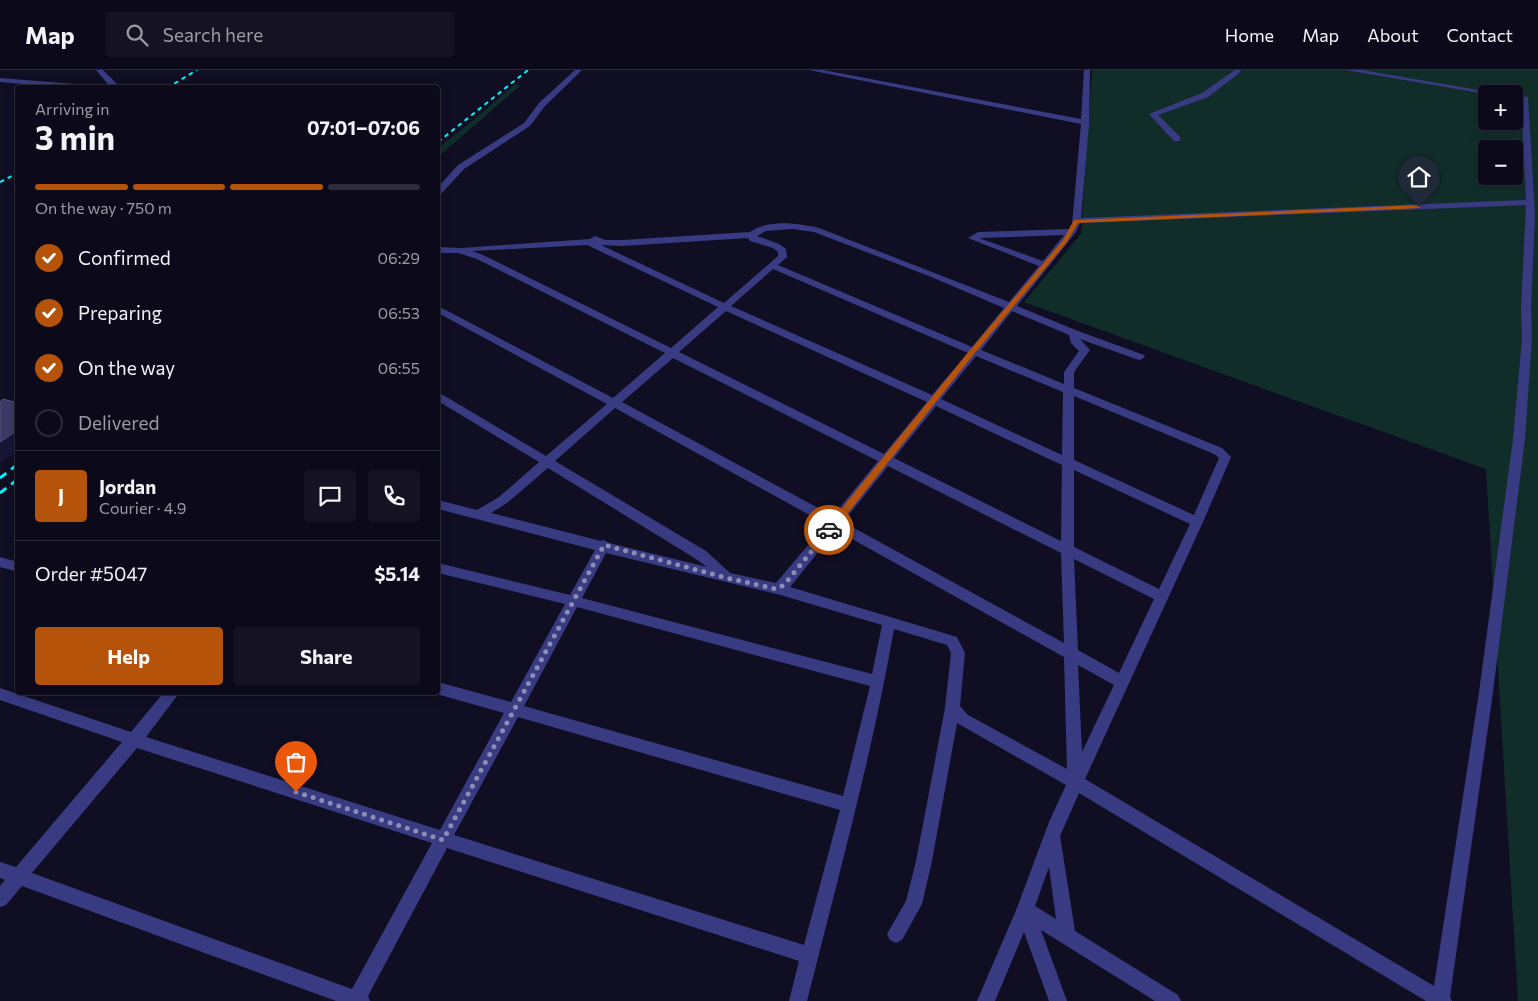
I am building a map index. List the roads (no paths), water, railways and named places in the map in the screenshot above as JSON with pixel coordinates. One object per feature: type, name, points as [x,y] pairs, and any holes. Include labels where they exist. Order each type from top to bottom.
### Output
[{"type":"street","points":[[99,70],[113,85]]},
{"type":"street","points":[[440,190],[461,166],[523,128],[542,105],[579,70]]},
{"type":"street","points":[[812,70],[897,88],[1085,122]]},
{"type":"street","points":[[776,589],[784,585],[836,523],[1071,232],[1076,221],[1085,122],[1087,70]]},
{"type":"street","points":[[1177,139],[1153,114],[1205,95],[1238,70]]},
{"type":"street","points":[[1349,70],[1478,91]]},
{"type":"street","points":[[0,80],[62,85]]},
{"type":"street","points":[[952,708],[963,720],[1075,782],[1442,1000],[1486,692],[1519,438],[1527,338],[1530,202],[1525,98],[1523,98]]},
{"type":"street","points":[[1076,221],[1530,202]]},
{"type":"street","points":[[459,250],[592,242],[596,239],[604,243],[622,243],[752,235],[757,230],[772,227],[816,230],[1011,306],[1074,333],[1140,357]]},
{"type":"street","points":[[1044,265],[972,238],[978,235],[1071,232]]},
{"type":"street","points":[[478,515],[503,500],[548,462],[782,257],[783,251],[776,246],[758,242],[753,239],[752,235]]},
{"type":"street","points":[[592,242],[594,246],[725,308],[934,401],[1197,522]]},
{"type":"street","points":[[440,250],[448,248],[459,250],[480,257],[675,352],[1162,597]]},
{"type":"street","points":[[773,266],[973,351],[1223,453],[1226,456],[1057,822],[1025,910],[986,1001]]},
{"type":"street","points":[[440,310],[616,403],[1122,682]]},
{"type":"street","points":[[1074,333],[1076,343],[1085,350],[1069,372],[1068,550],[1075,782]]},
{"type":"street","points":[[440,397],[701,556],[727,578]]},
{"type":"street","points":[[440,506],[776,589],[952,641],[958,653],[952,708],[924,861],[914,904],[896,934]]},
{"type":"street","points":[[0,870],[357,1000],[604,545]]},
{"type":"street","points":[[0,562],[15,566]]},
{"type":"street","points":[[440,568],[573,601],[878,682]]},
{"type":"street","points":[[798,1001],[849,805],[878,682],[889,622]]},
{"type":"street","points":[[440,689],[849,805]]},
{"type":"street","points":[[0,694],[110,730],[134,740],[443,840],[810,956]]},
{"type":"street","points":[[0,899],[171,695]]},
{"type":"street","points":[[1053,837],[1067,936]]},
{"type":"street","points":[[1025,910],[1172,1001]]},
{"type":"street","points":[[1025,910],[1058,1001]]},
{"type":"railway","points":[[172,85],[197,70]]},
{"type":"railway","points":[[440,140],[528,70]]},
{"type":"railway","points":[[0,182],[15,174]]},
{"type":"railway","points":[[0,478],[15,466]]},
{"type":"railway","points":[[0,493],[15,481]]}]
